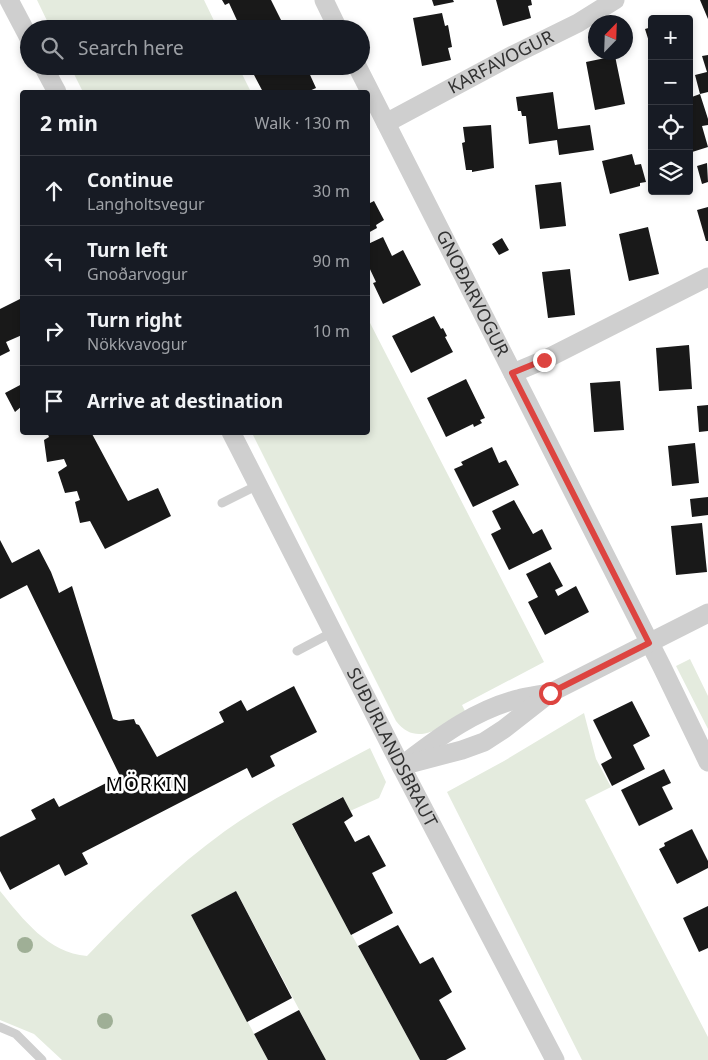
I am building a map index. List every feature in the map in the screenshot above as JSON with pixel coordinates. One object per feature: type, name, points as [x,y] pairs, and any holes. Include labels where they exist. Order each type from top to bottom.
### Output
[{"type":"street","points":[[10,0],[20,20]]},
{"type":"street","points":[[324,0],[334,20]]},
{"type":"street","name":"KARFAVOGUR","points":[[386,123],[513,55],[578,23],[615,0]]},
{"type":"street","points":[[48,75],[56,90]]},
{"type":"street","name":"GNOÐARVOGUR","points":[[362,75],[369,90]]},
{"type":"street","name":"GNOÐARVOGUR","points":[[370,92],[708,762]]},
{"type":"street","points":[[512,373],[544,360],[708,277]]},
{"type":"street","name":"SUÐURLANDSBRAUT","points":[[233,435],[401,766],[555,1060]]},
{"type":"street","points":[[401,766],[462,750],[484,742],[550,693],[708,613]]},
{"type":"street","points":[[401,766],[458,724],[479,713],[519,698],[550,693]]},
{"type":"lane","points":[[222,504],[258,485]]},
{"type":"lane","points":[[297,651],[333,632]]},
{"type":"lane","points":[[0,1027],[16,1034],[42,1060]]},
{"type":"shaded area","points":[[37,0],[204,0],[214,20],[47,20]]},
{"type":"shaded area","points":[[74,75],[242,75],[250,90],[82,90]]},
{"type":"shaded area","points":[[370,323],[544,662],[462,705],[466,713],[431,732],[413,733],[404,729],[396,721],[253,435],[370,435]]},
{"type":"shaded area","points":[[690,659],[708,696],[708,729],[676,666]]},
{"type":"shaded area","points":[[584,713],[596,759],[611,787],[585,800],[708,1037],[708,1060],[582,1060],[447,792],[504,761]]},
{"type":"shaded area","points":[[370,748],[386,782],[379,798],[350,811],[342,797],[292,825],[420,1060],[326,1060],[236,891],[191,915],[268,1060],[62,1060],[34,1034],[0,1020],[0,891],[37,933],[60,949],[87,956],[153,890],[225,831],[314,777]]},
{"type":"building","points":[[222,0],[271,0],[281,20],[237,20],[229,3],[225,5]]},
{"type":"building","points":[[432,0],[453,0],[454,2],[434,6]]},
{"type":"building","points":[[496,0],[531,0],[532,5],[528,6],[531,18],[503,26]]},
{"type":"building","points":[[700,0],[708,0],[708,19]]},
{"type":"building","points":[[442,13],[445,26],[448,25],[452,47],[448,48],[451,60],[422,66],[413,18]]},
{"type":"building","points":[[708,55],[708,92],[700,94],[695,75],[707,72],[702,56]]},
{"type":"building","points":[[616,60],[625,104],[595,110],[586,62]]},
{"type":"building","points":[[254,75],[310,75],[316,88],[312,90],[262,90]]},
{"type":"building","points":[[553,92],[558,129],[590,125],[594,150],[559,155],[557,140],[529,144],[526,116],[522,116],[521,111],[518,111],[516,97]]},
{"type":"building","points":[[700,94],[708,119],[708,125],[702,126],[708,147],[693,152],[693,105],[693,97]]},
{"type":"building","points":[[491,125],[494,168],[472,172],[472,170],[466,170],[462,143],[465,142],[463,127]]},
{"type":"building","points":[[632,154],[635,165],[641,164],[646,182],[640,183],[640,186],[610,194],[602,161]]},
{"type":"building","points":[[707,163],[708,182],[702,184],[697,166]]},
{"type":"building","points":[[561,182],[566,226],[540,229],[535,185]]},
{"type":"building","points":[[374,201],[384,220],[376,225],[377,228],[370,232],[370,203]]},
{"type":"building","points":[[708,207],[708,241],[706,241],[697,210]]},
{"type":"building","points":[[648,227],[659,274],[629,281],[619,234]]},
{"type":"building","points":[[383,237],[392,256],[403,250],[421,285],[383,304],[373,283],[376,282],[370,269],[370,243]]},
{"type":"building","points":[[502,238],[509,250],[499,255],[492,244]]},
{"type":"building","points":[[570,269],[575,315],[548,318],[542,272]]},
{"type":"building","points":[[20,299],[20,336],[6,342],[10,351],[0,356],[0,309]]},
{"type":"building","points":[[434,316],[441,329],[443,328],[447,336],[445,337],[453,352],[411,373],[392,336]]},
{"type":"building","points":[[689,345],[692,389],[659,391],[656,348]]},
{"type":"building","points":[[466,379],[485,418],[480,420],[482,423],[474,427],[473,424],[446,437],[427,398]]},
{"type":"building","points":[[620,381],[624,430],[594,432],[590,383]]},
{"type":"building","points":[[20,385],[20,408],[15,412],[5,393]]},
{"type":"building","points":[[708,405],[708,431],[699,432],[697,406]]},
{"type":"building","points":[[48,435],[93,435],[128,501],[158,488],[171,516],[105,549],[90,521],[80,523],[75,502],[80,500],[77,491],[65,493],[58,472],[67,466],[64,459],[47,462],[44,440],[49,437]]},
{"type":"building","points":[[695,443],[699,483],[672,486],[668,446]]},
{"type":"building","points":[[492,447],[499,463],[506,460],[519,485],[473,507],[454,469],[463,465],[461,462]]},
{"type":"building","points":[[708,497],[708,515],[692,517],[690,499]]},
{"type":"building","points":[[514,500],[533,534],[542,529],[552,549],[509,570],[491,534],[501,529],[492,511]]},
{"type":"building","points":[[702,523],[707,572],[676,575],[671,526]]},
{"type":"building","points":[[0,540],[12,563],[39,549],[59,593],[72,586],[113,719],[119,721],[134,719],[157,757],[224,722],[219,712],[241,700],[247,711],[294,686],[317,732],[270,756],[275,766],[252,778],[247,768],[82,853],[88,864],[65,876],[59,864],[10,890],[0,871],[0,837],[36,819],[31,810],[54,798],[59,807],[120,776],[27,585],[0,599]]},
{"type":"building","points":[[550,562],[563,586],[555,590],[558,596],[576,586],[589,612],[545,635],[528,602],[538,597],[526,574]]},
{"type":"building","points":[[632,701],[650,736],[633,745],[645,769],[612,786],[601,764],[612,758],[593,720]]},
{"type":"building","points":[[664,769],[671,783],[662,787],[673,809],[639,826],[621,790]]},
{"type":"building","points":[[343,797],[353,816],[344,822],[355,842],[369,835],[386,866],[372,873],[393,913],[351,935],[292,824]]},
{"type":"building","points":[[692,829],[708,861],[708,868],[677,884],[659,849],[665,846],[664,843]]},
{"type":"building","points":[[236,891],[292,998],[247,1022],[191,915]]},
{"type":"building","points":[[708,906],[708,948],[699,952],[683,918]]},
{"type":"building","points":[[398,925],[420,964],[433,957],[452,992],[439,1000],[466,1049],[446,1060],[420,1060],[358,946]]},
{"type":"building","points":[[299,1010],[326,1060],[268,1060],[254,1034]]},
{"type":"district","name":"MÖRKIN","points":[[147,784]]},
{"type":"route","points":[[544,360],[512,373],[649,643],[550,693]]}]
